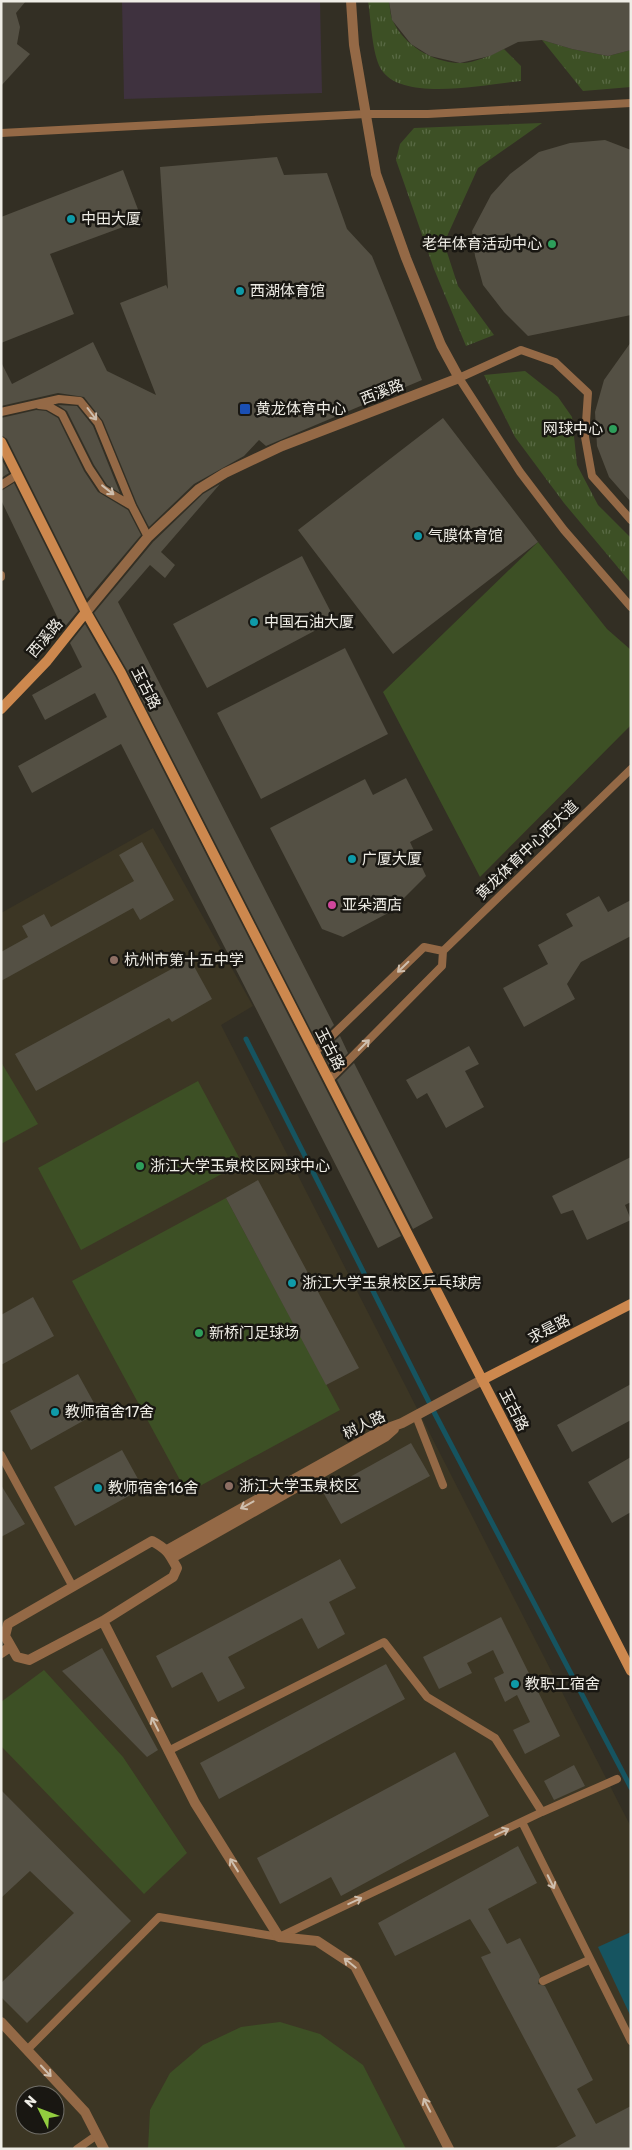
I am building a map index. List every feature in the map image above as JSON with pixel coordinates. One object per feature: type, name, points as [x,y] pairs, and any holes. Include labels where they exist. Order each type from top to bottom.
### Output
[{"type":"main road","name":"玉古路","points":[[1,442],[86,612],[122,673],[631,1672]]},
{"type":"main road","name":"西溪路","points":[[1,709],[47,661],[86,612]]},
{"type":"main road","name":"求是路","points":[[482,1380],[631,1304]]},
{"type":"street","points":[[352,1],[354,45],[376,174],[406,258],[441,345],[459,378]]},
{"type":"street","name":"西溪路","points":[[86,612],[148,537],[199,490],[225,473],[282,446],[459,378]]},
{"type":"street","name":"树人路","points":[[170,1554],[385,1436],[398,1426],[482,1380]]},
{"type":"street","points":[[152,1541],[170,1554],[177,1568],[173,1577],[103,1621],[29,1660],[16,1657],[6,1650],[5,1636],[8,1624],[152,1541]]},
{"type":"street","points":[[103,1621],[195,1803],[279,1937],[317,1941],[355,1966],[449,2149]]},
{"type":"street","points":[[4,2028],[85,2112],[104,2149]]},
{"type":"lane","points":[[1,133],[366,114],[428,114],[631,103]]},
{"type":"lane","points":[[631,520],[592,476],[585,437],[588,393],[555,362],[521,350],[459,378],[520,472],[564,530],[631,607]]},
{"type":"lane","points":[[1,412],[59,399],[80,401],[98,423],[132,506],[148,537]]},
{"type":"lane","points":[[32,404],[48,406],[62,414],[89,468],[103,489],[132,506]]},
{"type":"lane","points":[[1,485],[17,476]]},
{"type":"lane","name":"黄龙体育中心西大道","points":[[329,1080],[442,966],[443,951],[631,768]]},
{"type":"lane","points":[[315,1052],[424,947],[443,951]]},
{"type":"lane","points":[[416,1416],[443,1485]]},
{"type":"lane","points":[[1,1455],[73,1587]]},
{"type":"lane","points":[[168,1751],[384,1642],[427,1697],[495,1738],[542,1812]]},
{"type":"lane","points":[[27,2050],[159,1917],[279,1937],[542,1812],[617,1779]]},
{"type":"lane","points":[[522,1822],[589,1960],[631,2041]]},
{"type":"lane","points":[[543,1981],[589,1960]]},
{"type":"lane","points":[[77,2149],[97,2135]]},
{"type":"shaded area","points":[[122,1],[320,1],[322,93],[124,99]]},
{"type":"shaded area","name":"浙江大学玉泉校区","points":[[153,828],[253,1006],[221,1025],[631,1827],[631,2149],[1,2149],[1,913]]},
{"type":"green space","points":[[368,1],[389,1],[392,19],[398,30],[412,45],[429,56],[449,62],[464,63],[482,59],[504,49],[521,66],[521,81],[446,89],[425,89],[407,86],[391,79],[378,63],[372,36]]},
{"type":"green space","points":[[542,40],[572,49],[608,56],[631,50],[631,87],[583,91]]},
{"type":"green space","points":[[542,123],[478,168],[444,243],[458,286],[494,335],[466,346],[434,269],[396,160],[400,144],[414,128]]},
{"type":"green space","points":[[525,371],[558,397],[572,417],[577,465],[598,505],[631,538],[631,583],[564,503],[515,437],[484,375]]},
{"type":"green space","points":[[538,542],[607,629],[631,650],[631,725],[480,877],[383,692]]},
{"type":"green space","points":[[1,1062],[38,1124],[1,1144]]},
{"type":"green space","name":"浙江大学玉泉校区网球中心","points":[[198,1081],[242,1163],[81,1250],[38,1168]]},
{"type":"green space","name":"新桥门足球场","points":[[226,1198],[340,1410],[187,1493],[72,1281]]},
{"type":"green space","points":[[44,1670],[123,1757],[187,1853],[144,1894],[1,1746],[1,1702]]},
{"type":"green space","points":[[280,2022],[320,2034],[363,2065],[406,2149],[148,2149],[150,2110],[170,2073],[203,2045],[241,2027]]},
{"type":"water","points":[[631,1932],[631,2017],[598,1947]]},
{"type":"building","points":[[1,1],[26,1],[16,13],[20,27],[17,44],[30,54],[1,86]]},
{"type":"building","points":[[389,1],[631,1],[631,50],[608,56],[572,49],[542,40],[518,42],[490,56],[460,63],[430,56],[411,44],[392,20]]},
{"type":"building","name":"老年体育活动中心","points":[[605,140],[631,150],[631,315],[528,336],[504,312],[483,285],[475,256],[472,231],[491,195],[510,174],[539,152],[570,143]]},
{"type":"building","points":[[277,157],[284,175],[327,173],[347,229],[372,256],[422,380],[266,446],[259,440],[244,456],[194,484],[149,527],[137,504],[103,421],[84,397],[58,393],[1,406],[1,362],[12,384],[93,342],[107,371],[156,395],[120,303],[166,285],[168,289],[160,167]]},
{"type":"building","name":"中田大厦","points":[[123,170],[142,220],[50,254],[74,314],[1,343],[1,217]]},
{"type":"building","name":"网球中心","points":[[631,342],[631,502],[609,477],[597,446],[595,412],[604,380]]},
{"type":"building","points":[[58,405],[77,406],[93,426],[120,493],[107,485],[94,465],[67,411]]},
{"type":"building","points":[[36,410],[46,411],[58,418],[84,471],[98,492],[128,510],[141,535],[87,599],[7,439],[1,435],[1,418]]},
{"type":"building","name":"气膜体育馆","points":[[443,418],[538,542],[393,654],[298,530]]},
{"type":"building","points":[[1,458],[9,473],[1,478]]},
{"type":"building","points":[[14,483],[78,611],[63,629],[1,500],[1,491]]},
{"type":"building","points":[[220,484],[161,552],[175,565],[165,578],[150,565],[118,602],[334,1025],[317,1042],[127,670],[94,613],[153,542],[203,494]]},
{"type":"building","name":"中国石油大厦","points":[[302,556],[335,620],[207,688],[173,624]]},
{"type":"building","points":[[85,624],[115,676],[401,1236],[378,1248],[121,744],[32,793],[18,766],[107,717],[95,693],[45,720],[32,695],[82,667],[70,643]]},
{"type":"building","points":[[345,648],[388,734],[261,799],[217,713]]},
{"type":"building","name":"广厦大厦","points":[[406,778],[433,830],[410,842],[426,876],[390,912],[343,937],[322,929],[270,828],[365,779],[373,795]]},
{"type":"building","points":[[142,842],[174,900],[140,920],[133,908],[1,981],[1,952],[28,937],[22,926],[44,914],[51,927],[134,881],[119,855]]},
{"type":"building","points":[[599,896],[608,912],[631,900],[631,936],[581,962],[567,984],[575,999],[524,1027],[503,988],[548,964],[538,945],[573,926],[566,914]]},
{"type":"building","points":[[190,959],[212,999],[172,1022],[169,1018],[36,1091],[15,1054]]},
{"type":"building","points":[[340,1036],[348,1053],[331,1070],[323,1052]]},
{"type":"building","points":[[469,1046],[479,1064],[465,1071],[484,1107],[446,1128],[427,1093],[417,1099],[406,1080]]},
{"type":"building","points":[[354,1063],[433,1218],[413,1229],[337,1080]]},
{"type":"building","points":[[631,1157],[631,1202],[625,1205],[631,1220],[587,1240],[573,1210],[561,1214],[552,1196]]},
{"type":"building","name":"浙江大学玉泉校区乒乓球房","points":[[258,1180],[359,1368],[326,1385],[226,1198]]},
{"type":"building","points":[[33,1297],[54,1336],[1,1365],[1,1315]]},
{"type":"building","name":"教师宿舍17舍","points":[[78,1374],[99,1412],[31,1450],[10,1411]]},
{"type":"building","points":[[631,1384],[631,1420],[572,1452],[557,1425]]},
{"type":"building","points":[[411,1443],[430,1476],[341,1524],[323,1492]]},
{"type":"building","name":"教师宿舍16舍","points":[[122,1450],[143,1488],[75,1526],[54,1487]]},
{"type":"building","points":[[631,1457],[631,1512],[612,1523],[588,1482]]},
{"type":"building","points":[[1,1485],[25,1524],[1,1537]]},
{"type":"building","points":[[340,1559],[356,1588],[329,1602],[345,1634],[318,1649],[302,1618],[228,1657],[245,1688],[218,1702],[202,1672],[172,1688],[156,1656]]},
{"type":"building","name":"教职工宿舍","points":[[501,1617],[560,1736],[525,1754],[513,1730],[530,1722],[517,1695],[505,1702],[494,1678],[504,1673],[493,1650],[467,1663],[472,1673],[439,1689],[423,1657]]},
{"type":"building","points":[[102,1648],[158,1750],[147,1757],[62,1671]]},
{"type":"building","points":[[386,1664],[405,1699],[219,1799],[200,1763]]},
{"type":"building","points":[[455,1752],[489,1816],[341,1896],[331,1877],[280,1904],[257,1858]]},
{"type":"building","points":[[574,1765],[585,1786],[554,1800],[544,1781]]},
{"type":"building","points":[[1,1790],[131,1921],[27,2023],[1,1997],[1,1983],[74,1913],[30,1871],[1,1898]]},
{"type":"building","points":[[518,1846],[537,1883],[488,1909],[507,1944],[520,1938],[540,1976],[538,1984],[545,1986],[593,2080],[577,2089],[596,2124],[631,2106],[631,2149],[553,2149],[576,2136],[481,1957],[491,1953],[470,1919],[395,1956],[378,1923]]},
{"type":"waterway","points":[[246,1039],[435,1414],[631,1788]]},
{"type":"place","name":"中田大厦","points":[[71,219]]},
{"type":"place","name":"老年体育活动中心","points":[[552,244]]},
{"type":"place","name":"西湖体育馆","points":[[240,291]]},
{"type":"place","name":"黄龙体育中心","points":[[245,409]]},
{"type":"place","name":"网球中心","points":[[613,429]]},
{"type":"place","name":"气膜体育馆","points":[[418,536]]},
{"type":"place","name":"中国石油大厦","points":[[254,622]]},
{"type":"place","name":"广厦大厦","points":[[352,859]]},
{"type":"place","name":"亚朵酒店","points":[[332,905]]},
{"type":"place","name":"杭州市第十五中学","points":[[114,960]]},
{"type":"place","name":"浙江大学玉泉校区网球中心","points":[[140,1166]]},
{"type":"place","name":"浙江大学玉泉校区乒乓球房","points":[[292,1283]]},
{"type":"place","name":"新桥门足球场","points":[[199,1333]]},
{"type":"place","name":"教师宿舍17舍","points":[[55,1412]]},
{"type":"place","name":"浙江大学玉泉校区","points":[[229,1486]]},
{"type":"place","name":"教师宿舍16舍","points":[[98,1488]]},
{"type":"place","name":"教职工宿舍","points":[[515,1684]]}]
